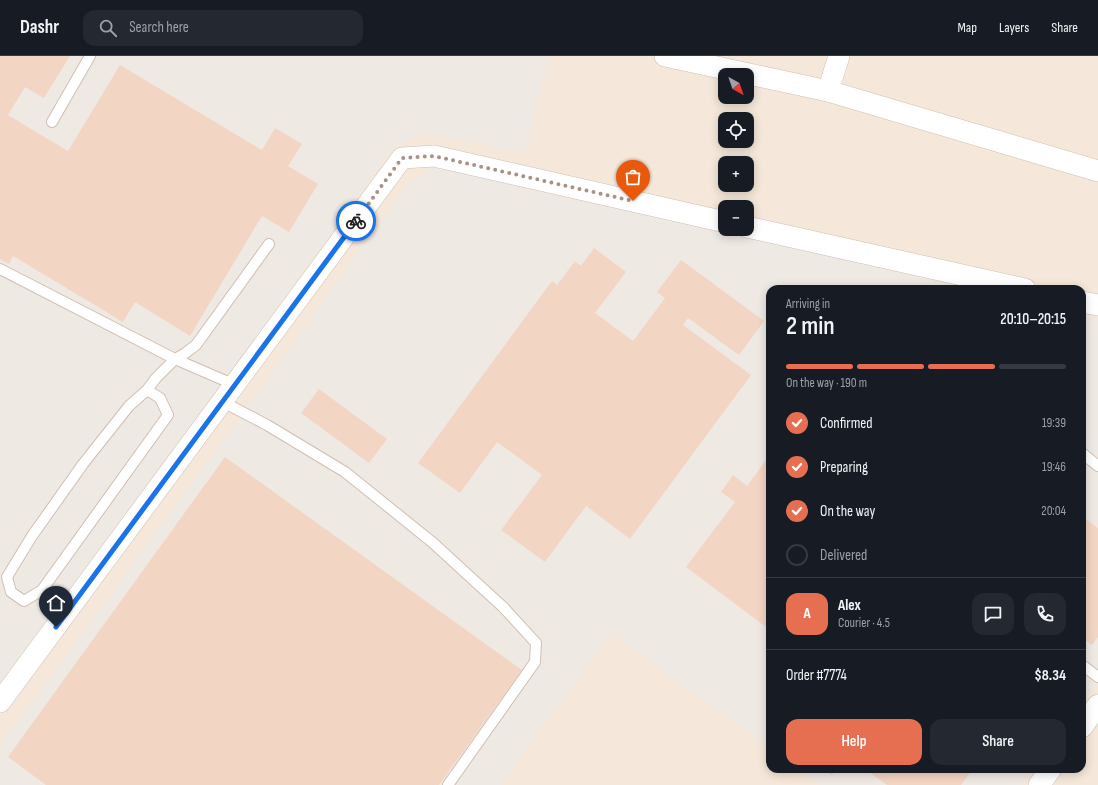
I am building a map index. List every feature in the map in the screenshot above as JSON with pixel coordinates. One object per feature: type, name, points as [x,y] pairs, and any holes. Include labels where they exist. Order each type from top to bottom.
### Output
[{"type":"street","points":[[665,56],[828,91],[1098,171]]},
{"type":"street","points":[[828,91],[839,56]]},
{"type":"street","points":[[0,702],[402,158],[434,156],[718,220]]},
{"type":"street","points":[[754,229],[1007,285]]},
{"type":"street","points":[[1086,722],[1098,705]]},
{"type":"street","points":[[1039,785],[1048,773]]},
{"type":"lane","points":[[52,122],[90,56]]},
{"type":"lane","points":[[147,390],[160,398],[168,415],[42,590],[24,601],[11,592],[6,577],[32,536],[83,464],[129,406],[147,390],[156,378],[176,359],[196,345],[269,244]]},
{"type":"lane","points":[[0,269],[176,359],[235,386]]},
{"type":"lane","points":[[223,402],[267,425],[345,472],[432,542],[503,607],[536,643],[536,662],[448,785]]},
{"type":"lane","points":[[1086,456],[1098,466]]},
{"type":"lane","points":[[1086,668],[1098,677]]},
{"type":"shaded area","points":[[0,56],[1098,56],[1098,785],[0,785]]},
{"type":"shaded area","points":[[0,56],[549,56],[525,153],[426,133],[393,147],[213,397],[0,686]]},
{"type":"shaded area","points":[[437,164],[718,230],[718,236],[745,236],[954,285],[766,285],[766,745],[611,634],[500,785],[0,785],[0,746],[264,384],[404,187]]},
{"type":"shaded area","points":[[1086,316],[1098,319],[1098,681],[1086,698]]},
{"type":"shaded area","points":[[804,773],[1030,773],[1021,785],[821,785]]},
{"type":"building","points":[[0,56],[70,56],[44,98],[25,87],[8,115],[68,151],[120,65],[262,150],[275,128],[302,144],[288,166],[318,184],[289,232],[262,216],[190,336],[135,302],[123,322],[13,256],[9,264],[0,259]]},
{"type":"building","points":[[594,248],[626,272],[595,313],[633,341],[665,298],[657,292],[681,260],[764,321],[739,355],[688,318],[683,325],[751,375],[630,539],[586,506],[545,562],[501,530],[542,475],[497,442],[460,493],[418,463],[552,281],[557,285],[575,261],[581,266]]},
{"type":"building","points":[[319,389],[387,439],[369,463],[301,413]]},
{"type":"building","points":[[225,457],[522,670],[439,785],[46,785],[8,757]]},
{"type":"building","points":[[766,460],[766,627],[686,567],[735,502],[721,492],[733,475],[747,486]]},
{"type":"building","points":[[1086,519],[1098,528],[1098,637],[1092,645],[1086,641]]},
{"type":"building","points":[[870,773],[970,773],[961,785],[887,785]]},
{"type":"way so far","points":[[356,221],[402,158],[434,156],[633,201]]},
{"type":"route","points":[[56,627],[356,221]]}]
